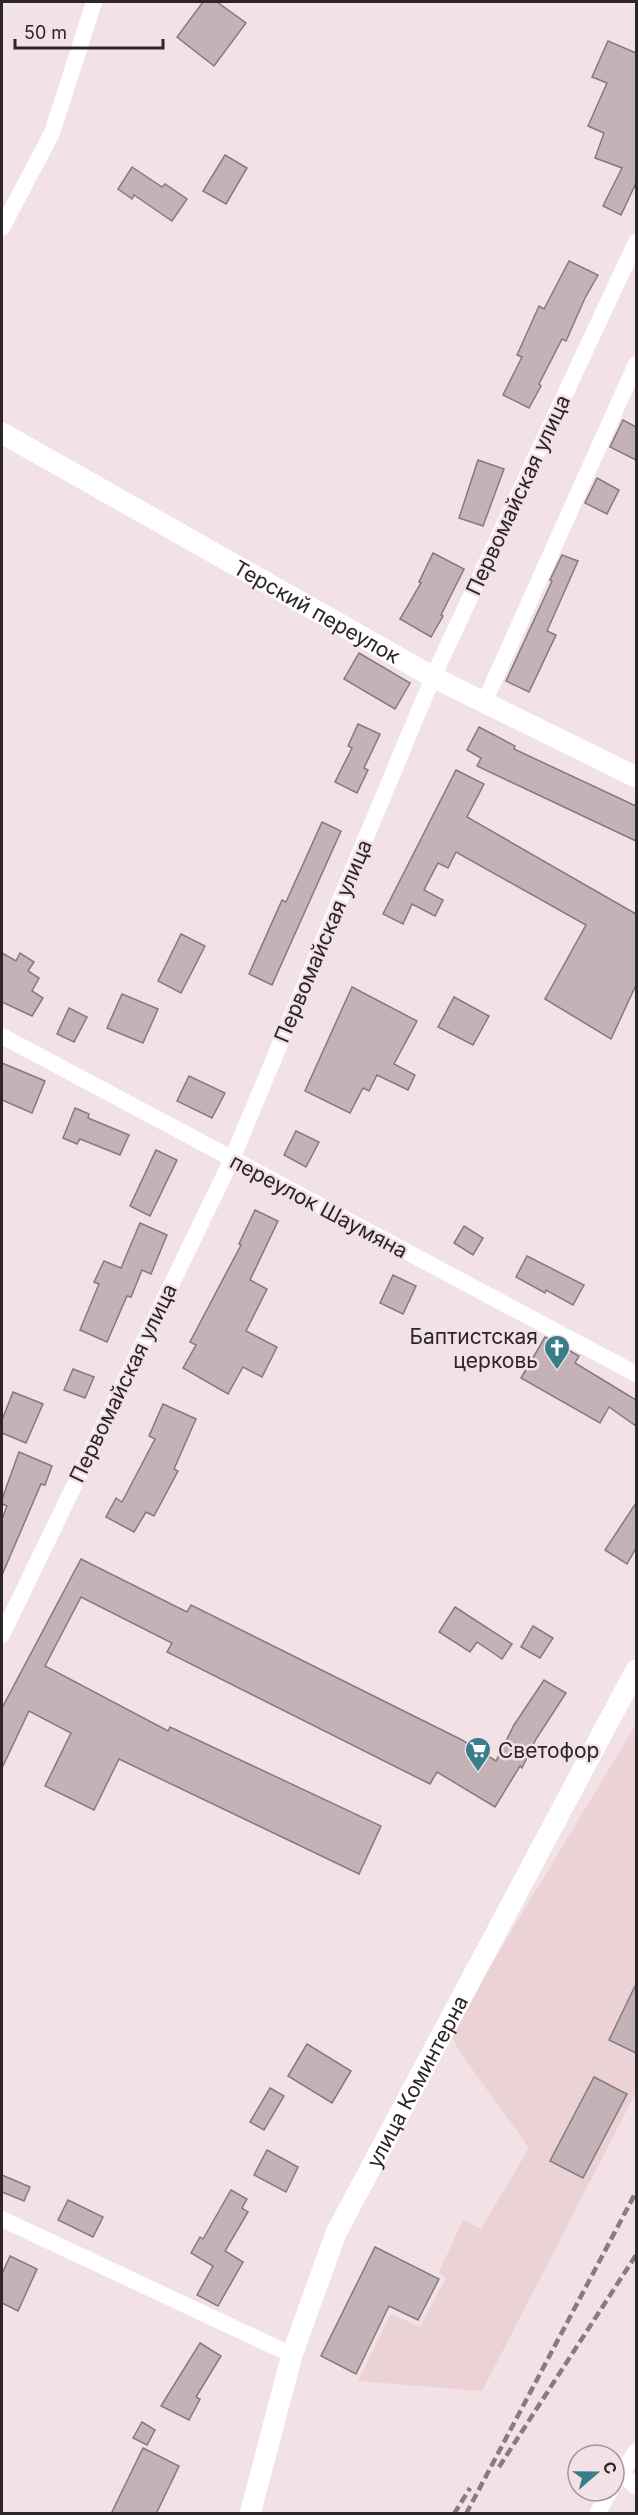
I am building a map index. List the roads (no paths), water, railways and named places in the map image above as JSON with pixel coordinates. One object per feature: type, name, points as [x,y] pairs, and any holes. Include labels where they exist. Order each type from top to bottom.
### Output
[{"type":"street","points":[[2,228],[52,133],[94,2]]},
{"type":"street","name":"Первомайская улица","points":[[2,1635],[232,1160],[433,677],[636,242]]},
{"type":"street","points":[[484,703],[636,364]]},
{"type":"street","name":"Терский переулок","points":[[2,433],[433,677],[636,777]]},
{"type":"street","name":"переулок Шаумяна","points":[[2,1036],[636,1374]]},
{"type":"street","name":"улица Коминтерна","points":[[250,2514],[292,2355],[336,2233],[636,1670]]},
{"type":"street","points":[[2,2219],[292,2355]]},
{"type":"street","points":[[626,2466],[636,2451]]},
{"type":"railway","points":[[466,2514],[636,2192]]},
{"type":"railway","points":[[499,2467],[636,2255]]},
{"type":"railway","points":[[454,2514],[470,2488]]},
{"type":"place","name":"Баптистская церковь","points":[[557,1371]]},
{"type":"place","name":"Светофор","points":[[478,1773]]}]
